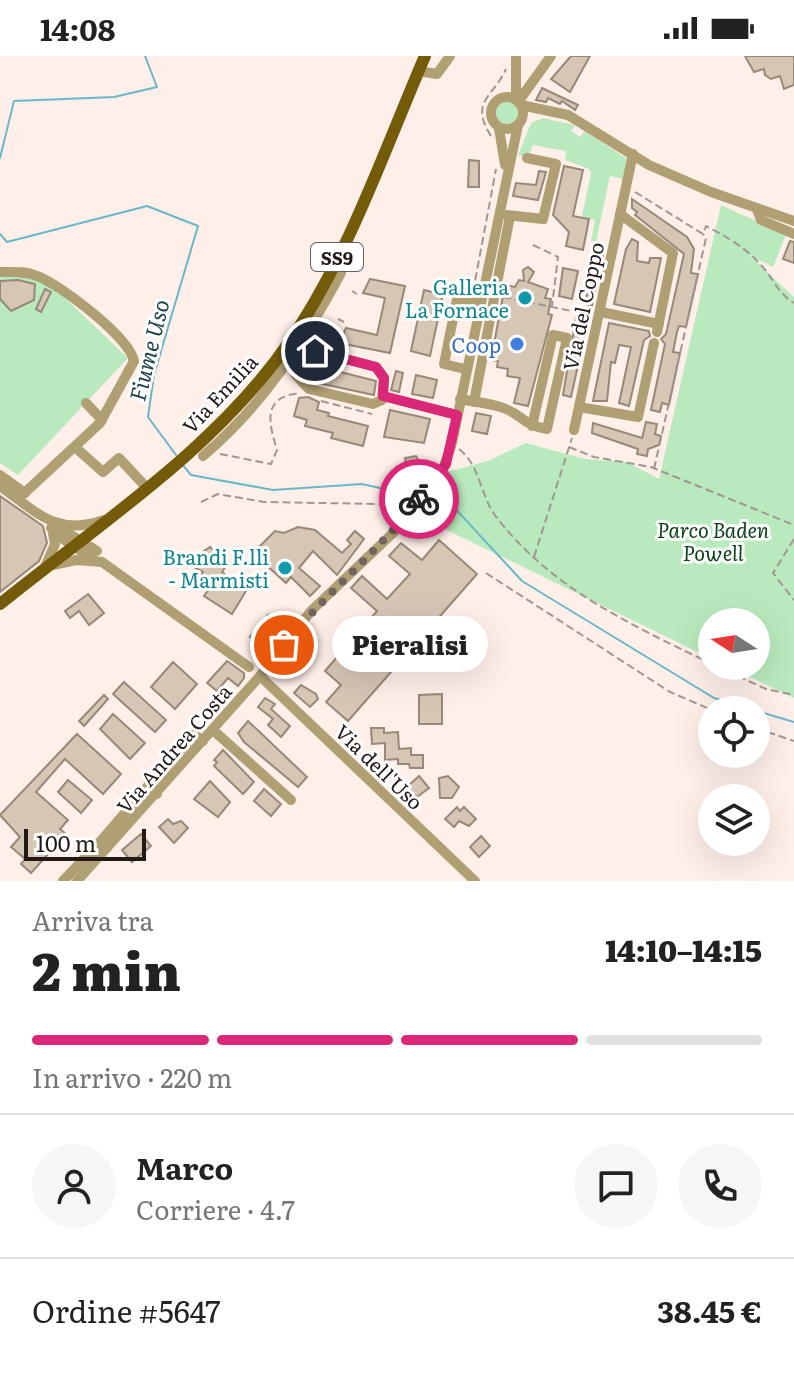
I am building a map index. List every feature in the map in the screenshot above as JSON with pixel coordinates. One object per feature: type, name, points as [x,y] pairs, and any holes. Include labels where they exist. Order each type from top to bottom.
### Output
[{"type":"main road","name":"Via Emilia","points":[[0,604],[210,433],[262,379],[289,342],[331,268],[425,56]]},
{"type":"street","points":[[418,71],[437,74],[450,56]]},
{"type":"street","points":[[518,102],[551,56]]},
{"type":"street","points":[[513,60],[519,123]]},
{"type":"street","points":[[513,60],[501,98],[493,105],[491,115],[499,128],[509,129],[541,110]]},
{"type":"street","points":[[501,98],[577,119],[649,165],[794,221]]},
{"type":"street","name":"Via Andrea Costa","points":[[501,172],[519,123]]},
{"type":"street","name":"Via Andrea Costa","points":[[77,881],[152,790],[203,741],[260,676],[311,611],[393,533],[443,469],[452,443],[475,302],[497,213],[501,172],[499,128]]},
{"type":"street","name":"Via del Coppo","points":[[574,430],[633,154]]},
{"type":"street","points":[[497,213],[541,221],[545,214],[556,164],[527,158]]},
{"type":"street","points":[[626,189],[641,166],[649,165]]},
{"type":"street","points":[[757,209],[761,220],[794,234]]},
{"type":"street","points":[[579,407],[638,417],[657,333],[673,253],[620,214]]},
{"type":"street","points":[[474,402],[510,216]]},
{"type":"street","points":[[206,454],[255,406],[295,354],[341,273],[331,268]]},
{"type":"street","points":[[0,272],[34,274],[49,281],[128,346],[134,361],[101,421],[21,496]]},
{"type":"street","points":[[465,369],[444,364],[457,299],[475,302]]},
{"type":"street","points":[[597,315],[657,333]]},
{"type":"street","points":[[460,399],[506,409],[525,425],[547,429],[567,338],[553,335],[532,426]]},
{"type":"street","points":[[315,351],[376,367],[384,378],[383,396],[373,404],[309,389],[298,380],[298,363],[315,351]]},
{"type":"street","points":[[383,396],[457,415]]},
{"type":"street","points":[[86,403],[101,421]]},
{"type":"street","points":[[75,447],[103,472],[119,458],[150,484]]},
{"type":"street","points":[[0,475],[51,524],[62,541],[77,542],[249,667]]},
{"type":"street","points":[[0,486],[21,496]]},
{"type":"street","points":[[51,524],[75,526],[106,519]]},
{"type":"street","points":[[98,558],[97,536],[106,519]]},
{"type":"street","points":[[44,568],[55,544],[51,524]]},
{"type":"street","points":[[44,568],[98,558]]},
{"type":"street","name":"Via dell'Uso","points":[[260,676],[475,881]]},
{"type":"street","points":[[213,730],[291,800]]},
{"type":"street","points":[[63,881],[104,845]]},
{"type":"path","points":[[494,140],[481,121],[483,101],[513,60]]},
{"type":"path","points":[[475,302],[501,172]]},
{"type":"path","points":[[626,189],[706,238],[654,469]]},
{"type":"path","points":[[703,234],[706,226],[714,230],[761,264],[774,286],[794,303]]},
{"type":"path","points":[[533,245],[558,257],[551,307]]},
{"type":"path","points":[[352,291],[357,294]]},
{"type":"path","points":[[494,295],[597,315]]},
{"type":"path","points":[[338,319],[344,322]]},
{"type":"path","points":[[206,454],[271,464],[277,450],[269,426],[273,407],[288,395],[309,395]]},
{"type":"path","points":[[318,399],[326,405],[363,413],[378,411]]},
{"type":"path","points":[[452,443],[466,455],[495,516],[533,558],[568,588],[610,614],[698,657]]},
{"type":"path","points":[[533,558],[569,447],[594,457],[654,469],[794,525]]},
{"type":"path","points":[[201,502],[218,494],[264,502],[379,504],[426,520],[438,534]]},
{"type":"path","points":[[794,539],[773,573],[794,600]]},
{"type":"path","points":[[486,573],[670,692],[698,704]]},
{"type":"path","points":[[746,680],[766,689],[794,695]]},
{"type":"path","points":[[770,733],[794,741]]},
{"type":"green space","points":[[507,102],[515,105],[518,113],[515,121],[507,124],[499,121],[496,113],[499,105]]},
{"type":"green space","points":[[543,118],[575,125],[571,131],[580,137],[585,131],[627,159],[624,179],[610,176],[596,242],[591,241],[595,220],[582,216],[591,173],[589,169],[565,160],[566,151],[533,145],[528,157],[518,155],[531,123]]},
{"type":"green space","name":"Parco Baden Powell","points":[[721,205],[786,235],[773,267],[749,255],[794,297],[794,698],[756,680],[770,680],[770,608],[698,608],[698,652],[420,517],[438,474],[488,461],[526,443],[585,459],[627,462],[659,479]]},
{"type":"green space","points":[[11,272],[46,280],[128,358],[18,475],[0,463],[0,278]]},
{"type":"building","points":[[571,56],[590,56],[570,92],[551,79]]},
{"type":"building","points":[[745,56],[794,56],[794,85],[784,89],[780,76],[771,79],[765,75],[764,69],[754,72]]},
{"type":"building","points":[[542,88],[578,105],[575,110],[562,101],[560,104],[548,98],[546,102],[536,100]]},
{"type":"building","points":[[469,160],[479,161],[479,187],[468,187]]},
{"type":"building","points":[[564,166],[583,170],[573,216],[589,219],[583,250],[566,246],[569,232],[553,215]]},
{"type":"building","points":[[539,171],[546,172],[538,200],[513,196],[516,183],[536,185]]},
{"type":"building","points":[[632,199],[687,237],[694,249],[691,273],[698,274],[686,327],[679,326],[677,332],[673,352],[680,353],[669,405],[662,403],[660,412],[651,410],[665,344],[661,339],[666,334],[684,254],[635,215],[637,212],[632,208]]},
{"type":"building","points":[[632,239],[638,242],[637,261],[649,263],[650,258],[661,258],[650,312],[614,304],[626,249]]},
{"type":"building","points":[[790,241],[794,242],[794,263],[783,259]]},
{"type":"building","points":[[598,244],[605,246],[592,306],[585,304]]},
{"type":"building","points":[[528,267],[534,272],[528,282],[548,289],[545,298],[551,299],[548,314],[552,315],[528,406],[514,403],[520,378],[507,376],[508,369],[497,367],[498,361],[491,360],[505,285],[515,287],[519,280],[524,281],[523,270]]},
{"type":"building","points":[[563,268],[578,271],[572,299],[559,296]]},
{"type":"building","points":[[370,279],[405,286],[390,353],[339,343],[346,328],[377,335],[385,298],[363,293]]},
{"type":"building","points":[[18,280],[35,284],[34,300],[11,311],[0,299],[0,281]]},
{"type":"building","points":[[45,289],[51,292],[41,312],[36,309]]},
{"type":"building","points":[[424,290],[441,294],[442,300],[430,356],[411,351]]},
{"type":"building","points":[[576,317],[588,320],[571,397],[563,395]]},
{"type":"building","points":[[609,323],[649,331],[650,336],[644,340],[629,406],[619,403],[631,347],[619,345],[615,363],[611,362],[607,401],[593,401]]},
{"type":"building","points":[[313,365],[376,381],[374,395],[313,382]]},
{"type":"building","points":[[396,371],[403,373],[399,392],[391,390]]},
{"type":"building","points":[[416,375],[437,380],[433,398],[412,394]]},
{"type":"building","points":[[308,397],[319,402],[317,410],[329,413],[328,416],[368,426],[363,446],[331,438],[333,433],[305,426],[307,420],[294,416],[299,398]]},
{"type":"building","points":[[390,410],[430,419],[424,443],[384,437]]},
{"type":"building","points":[[476,413],[491,416],[487,434],[472,431]]},
{"type":"building","points":[[646,422],[657,424],[655,434],[661,436],[659,445],[648,449],[647,456],[637,454],[638,449],[592,433],[593,423],[642,438]]},
{"type":"building","points":[[416,456],[423,469],[409,476],[405,458]]},
{"type":"building","points":[[0,496],[43,526],[47,543],[39,561],[0,592]]},
{"type":"building","name":"Brandi F.lli - Marmisti","points":[[298,527],[315,530],[342,553],[351,544],[347,540],[355,531],[364,539],[337,575],[313,551],[299,568],[320,586],[310,596],[291,577],[286,583],[253,553],[275,531],[284,533]]},
{"type":"building","points":[[439,540],[477,574],[348,721],[326,702],[341,685],[325,671],[377,611],[351,588],[362,576],[387,599],[410,574],[389,556],[401,543],[422,560]]},
{"type":"building","points":[[210,547],[228,563],[222,572],[246,591],[232,614],[204,596],[209,589],[197,581],[203,572],[194,567],[192,559]]},
{"type":"building","points":[[88,594],[104,613],[89,625],[79,611],[70,618],[65,611]]},
{"type":"building","points":[[268,615],[281,626],[264,647],[250,637]]},
{"type":"building","points":[[295,659],[303,666],[295,676],[287,669]]},
{"type":"building","points":[[227,661],[244,673],[244,678],[238,686],[228,678],[217,691],[207,683]]},
{"type":"building","points":[[173,662],[197,684],[175,709],[151,687]]},
{"type":"building","points":[[124,682],[166,720],[155,732],[113,694]]},
{"type":"building","points":[[301,685],[316,694],[318,699],[310,707],[294,693]]},
{"type":"building","points":[[442,694],[442,724],[419,724],[419,695]]},
{"type":"building","points":[[104,695],[108,699],[84,726],[79,721]]},
{"type":"building","points":[[265,698],[275,704],[271,709],[290,726],[281,737],[268,725],[273,719],[258,707]]},
{"type":"building","points":[[113,714],[145,743],[130,759],[100,729]]},
{"type":"building","points":[[248,721],[307,777],[298,787],[244,742],[238,733]]},
{"type":"building","points":[[371,728],[384,728],[384,733],[398,732],[399,749],[411,748],[411,755],[423,755],[423,768],[398,764],[398,759],[385,760],[385,743],[372,744]]},
{"type":"building","points":[[77,734],[121,774],[103,794],[65,759],[36,792],[68,820],[60,829],[66,834],[31,873],[21,864],[25,859],[11,847],[20,837],[0,815]]},
{"type":"building","points":[[223,750],[254,782],[243,794],[214,766],[217,762],[214,760]]},
{"type":"building","points":[[419,776],[429,788],[417,797],[407,787]]},
{"type":"building","points":[[448,776],[459,787],[452,798],[440,798],[439,778]]},
{"type":"building","points":[[68,780],[92,800],[81,813],[58,792]]},
{"type":"building","points":[[210,781],[230,802],[218,817],[194,799]]},
{"type":"building","points":[[264,789],[281,804],[271,816],[254,801]]},
{"type":"building","points":[[457,807],[460,811],[464,807],[476,819],[469,826],[459,821],[454,827],[445,819]]},
{"type":"building","points":[[168,819],[173,824],[181,821],[188,828],[174,843],[159,827]]},
{"type":"building","points":[[141,834],[151,846],[132,862],[122,850]]},
{"type":"building","points":[[481,836],[490,846],[479,857],[470,847]]},
{"type":"waterway","name":"Fiume Uso","points":[[0,158],[14,101],[114,97],[157,87],[145,56]]},
{"type":"waterway","name":"Fiume Uso","points":[[0,234],[7,242],[147,206],[198,226],[154,375],[148,417],[176,455]]},
{"type":"waterway","name":"Fiume Uso","points":[[182,464],[191,475],[273,490],[362,484],[415,496]]},
{"type":"waterway","name":"Fiume Uso","points":[[425,498],[451,504],[522,581],[711,696]]},
{"type":"waterway","name":"Fiume Uso","points":[[770,715],[794,722]]},
{"type":"way so far","points":[[284,645],[339,582],[393,533],[419,499]]},
{"type":"place","name":"Galleria La Fornace","points":[[525,298]]},
{"type":"place","name":"Coop","points":[[517,344]]},
{"type":"place","name":"Brandi F.lli - Marmisti","points":[[285,568]]},
{"type":"place","name":"Pieralisi","points":[[284,645]]},
{"type":"route","points":[[315,351],[376,367],[384,378],[383,396],[457,415],[446,464],[419,499]]}]
